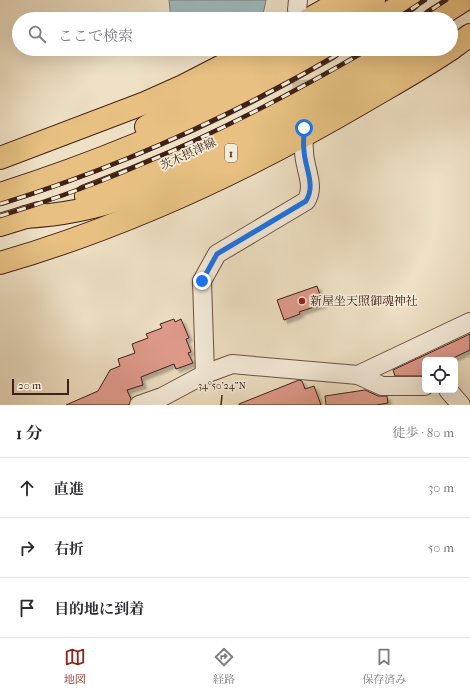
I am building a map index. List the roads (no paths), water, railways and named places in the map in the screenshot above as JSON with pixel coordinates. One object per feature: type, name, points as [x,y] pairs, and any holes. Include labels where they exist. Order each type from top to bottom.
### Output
[{"type":"main road","points":[[301,10],[343,0]]},
{"type":"main road","points":[[354,12],[374,0]]},
{"type":"main road","points":[[390,12],[409,0]]},
{"type":"main road","points":[[445,12],[464,0]]},
{"type":"main road","points":[[458,27],[470,21]]},
{"type":"main road","name":"1","points":[[458,44],[470,35]]},
{"type":"main road","points":[[0,158],[145,103],[183,86],[241,56]]},
{"type":"main road","points":[[100,158],[128,138],[166,115],[278,56]]},
{"type":"main road","points":[[0,194],[100,158],[192,120],[316,56]]},
{"type":"main road","name":"茨木摂津線","points":[[0,225],[26,218],[160,167],[282,109],[327,85],[375,56]]},
{"type":"main road","name":"1","points":[[26,218],[82,211],[127,197],[258,141],[301,120],[409,56]]},
{"type":"main road","name":"1","points":[[0,262],[104,228],[183,196],[304,132],[439,56]]},
{"type":"street","points":[[205,374],[202,281],[217,254],[306,201],[310,195],[310,186],[304,151],[304,132]]},
{"type":"street","points":[[358,375],[470,322]]},
{"type":"street","points":[[139,405],[162,397],[205,374],[232,364],[358,375],[382,386],[422,386]]},
{"type":"street","points":[[451,393],[461,405]]},
{"type":"water","points":[[169,0],[266,0],[263,12],[170,12]]},
{"type":"tunnel","points":[[299,56],[303,109]]},
{"type":"railway","points":[[407,12],[425,0]]},
{"type":"railway","points":[[428,12],[446,0]]},
{"type":"railway","points":[[0,204],[90,173],[178,137],[264,95],[335,56]]},
{"type":"railway","points":[[0,216],[96,183],[143,164],[235,121],[357,56]]},
{"type":"place","name":"新屋坐天照御魂神社","points":[[302,301]]}]
